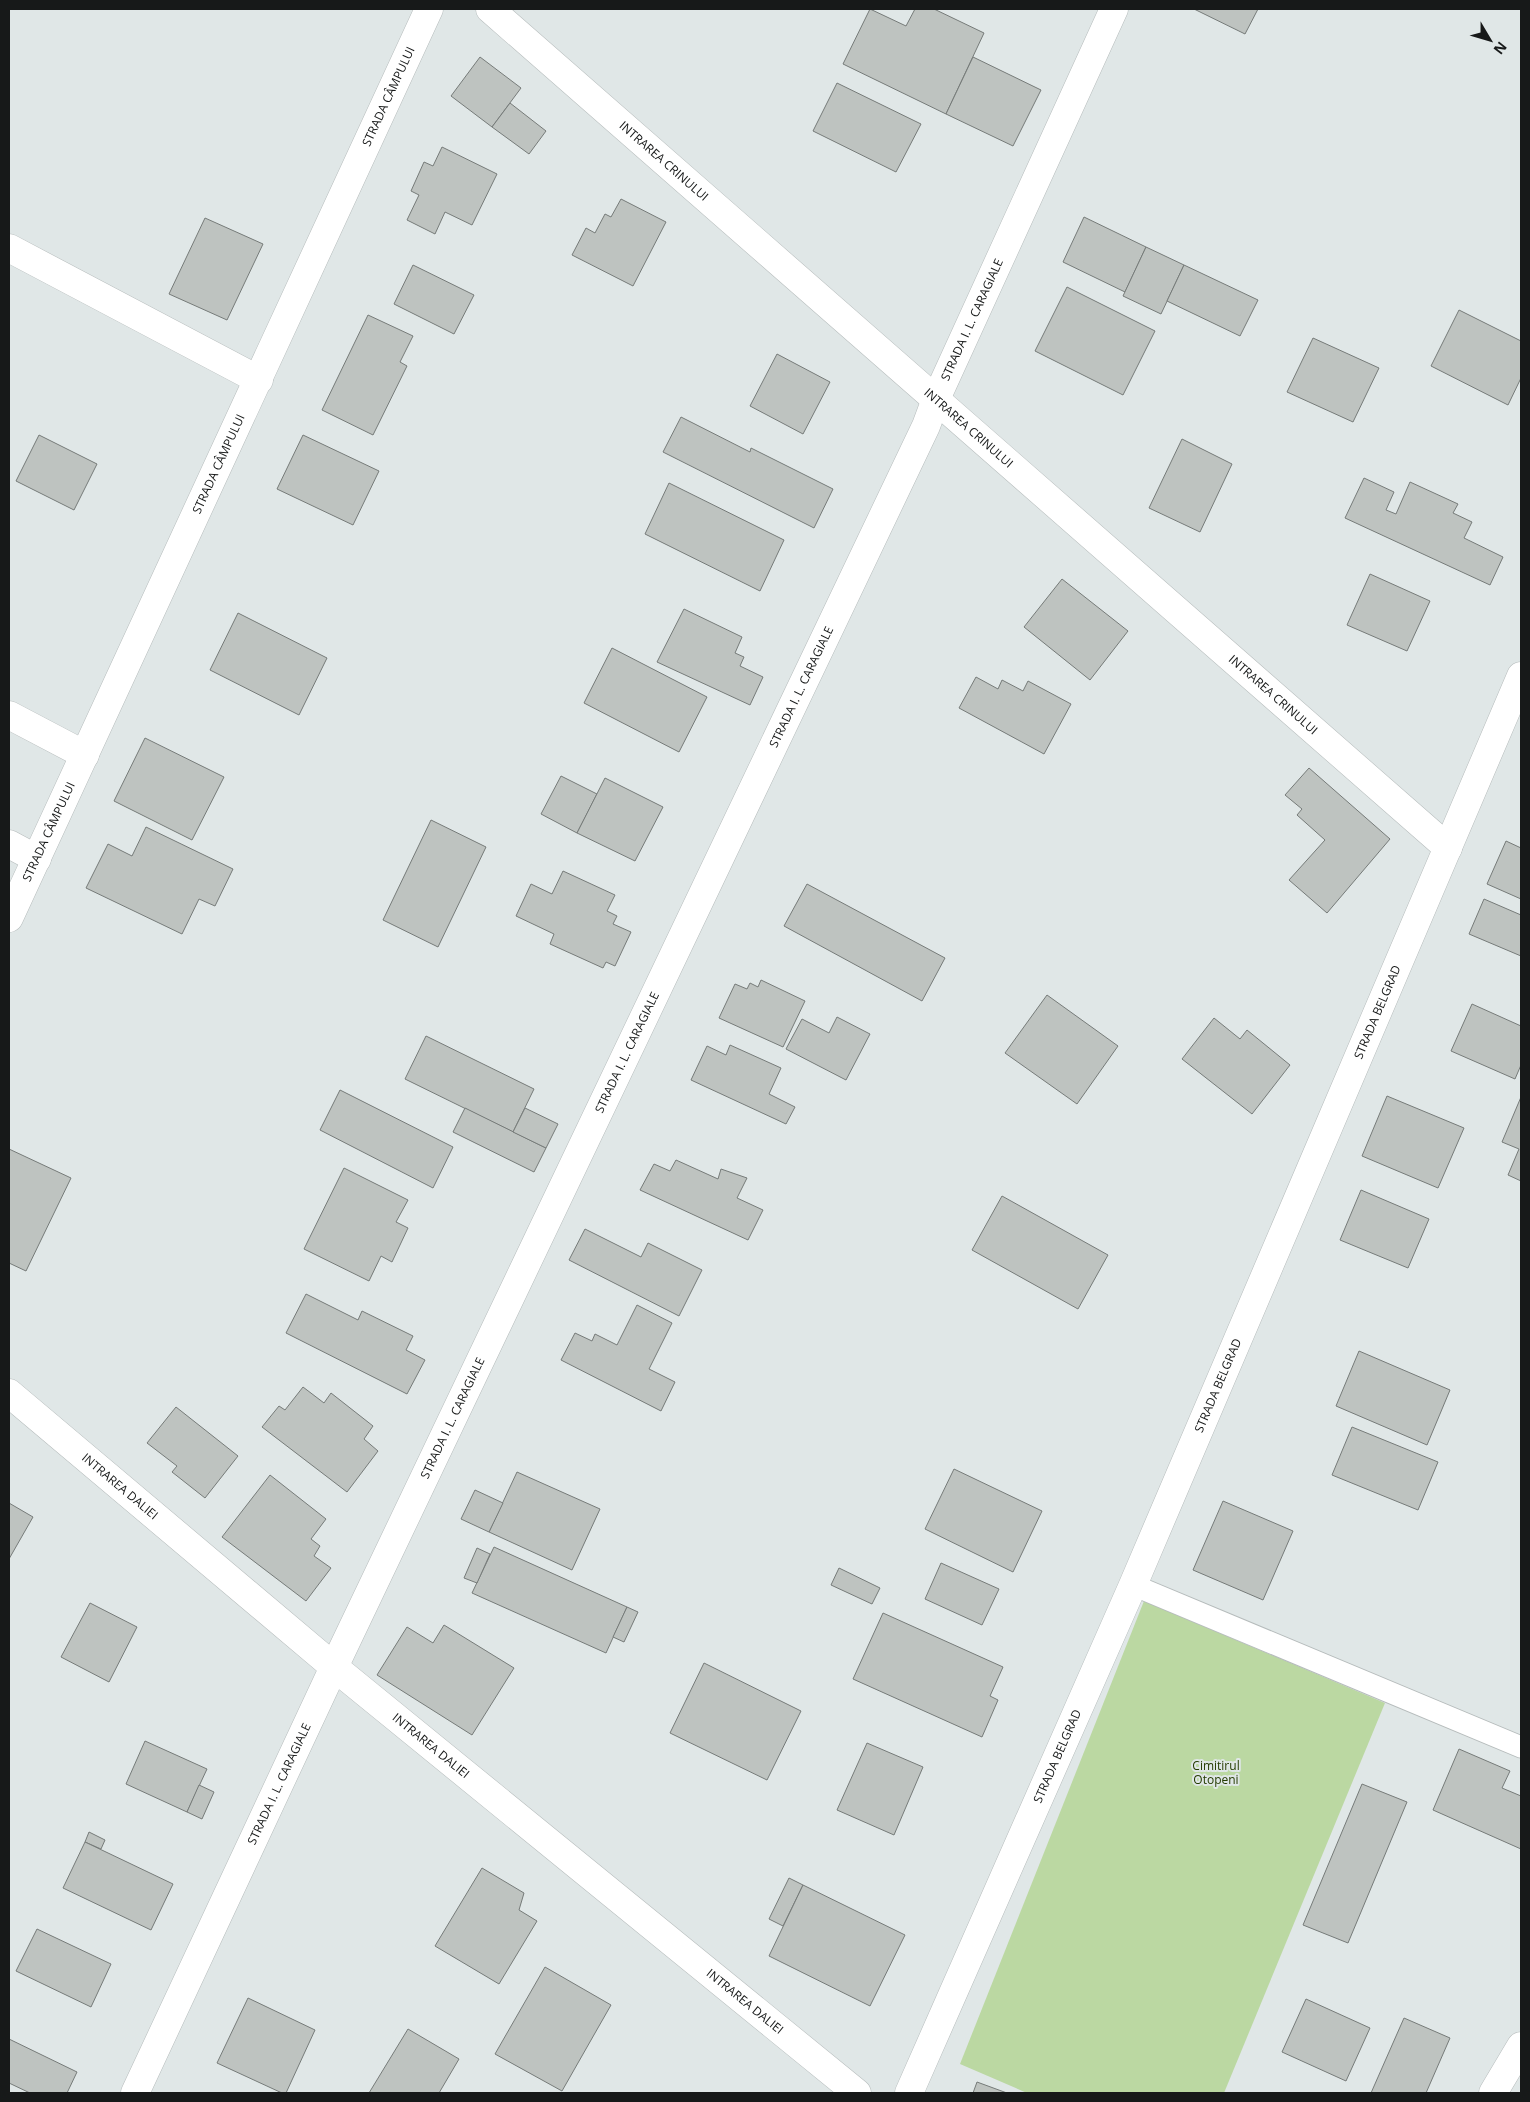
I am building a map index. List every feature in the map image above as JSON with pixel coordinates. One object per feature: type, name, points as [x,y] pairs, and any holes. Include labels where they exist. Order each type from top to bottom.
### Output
[{"type":"street","name":"STRADA CÂMPULUI","points":[[9,918],[429,9]]},
{"type":"street","name":"INTRAREA CRINULUI","points":[[490,9],[1448,848]]},
{"type":"street","name":"STRADA I. L. CARAGIALE","points":[[135,2093],[334,1668],[926,426],[936,399],[1114,9]]},
{"type":"street","points":[[9,248],[259,380]]},
{"type":"street","name":"STRADA BELGRAD","points":[[910,2093],[1133,1585],[1521,676]]},
{"type":"street","points":[[9,715],[85,755]]},
{"type":"street","points":[[9,844],[37,859]]},
{"type":"street","name":"INTRAREA DALIEI","points":[[9,1393],[334,1668],[856,2093]]},
{"type":"street","points":[[1493,2093],[1521,2046]]},
{"type":"lane","points":[[1133,1585],[1521,1747]]},
{"type":"green space","name":"Cimitirul Otopeni","points":[[1144,1601],[1385,1703],[1224,2093],[1027,2093],[960,2064]]},
{"type":"building","points":[[870,9],[906,26],[915,9],[934,9],[984,33],[946,114],[843,64]]},
{"type":"building","points":[[1194,9],[1258,9],[1245,34]]},
{"type":"building","points":[[480,57],[521,88],[492,127],[451,96]]},
{"type":"building","points":[[973,57],[1041,90],[1013,146],[946,114]]},
{"type":"building","points":[[837,83],[921,124],[896,172],[813,131]]},
{"type":"building","points":[[510,103],[546,131],[529,154],[492,127]]},
{"type":"building","points":[[442,147],[497,174],[472,225],[445,212],[435,234],[407,220],[419,195],[411,191],[424,162],[433,166]]},
{"type":"building","points":[[621,199],[666,222],[633,286],[572,255],[586,228],[595,233],[605,214],[611,217]]},
{"type":"building","points":[[1084,217],[1146,247],[1125,292],[1063,262]]},
{"type":"building","points":[[205,218],[263,244],[227,320],[169,294]]},
{"type":"building","points":[[1146,247],[1184,265],[1161,314],[1123,296]]},
{"type":"building","points":[[413,265],[474,295],[454,334],[394,304]]},
{"type":"building","points":[[1184,265],[1258,300],[1240,336],[1167,301]]},
{"type":"building","points":[[1067,287],[1155,331],[1123,395],[1035,351]]},
{"type":"building","points":[[1459,310],[1521,341],[1521,378],[1508,405],[1431,366]]},
{"type":"building","points":[[368,315],[413,336],[400,362],[407,366],[373,435],[322,410]]},
{"type":"building","points":[[1313,338],[1379,368],[1353,422],[1287,392]]},
{"type":"building","points":[[777,354],[830,382],[803,434],[750,406]]},
{"type":"building","points":[[681,417],[750,452],[751,448],[833,489],[814,528],[663,452]]},
{"type":"building","points":[[39,435],[97,464],[74,510],[16,481]]},
{"type":"building","points":[[303,435],[379,471],[353,525],[277,489]]},
{"type":"building","points":[[1182,439],[1232,464],[1200,532],[1149,508]]},
{"type":"building","points":[[1364,478],[1394,492],[1386,510],[1396,514],[1410,482],[1458,504],[1453,513],[1472,522],[1464,538],[1503,557],[1490,585],[1345,518]]},
{"type":"building","points":[[669,483],[784,540],[760,591],[645,534]]},
{"type":"building","points":[[1370,574],[1430,601],[1407,651],[1347,625]]},
{"type":"building","points":[[1062,579],[1128,631],[1090,680],[1024,627]]},
{"type":"building","points":[[684,609],[742,637],[735,653],[744,657],[740,666],[763,677],[750,705],[657,662]]},
{"type":"building","points":[[238,613],[327,658],[299,715],[210,670]]},
{"type":"building","points":[[612,648],[707,697],[679,752],[584,703]]},
{"type":"building","points":[[976,677],[998,689],[1002,680],[1023,691],[1028,681],[1071,704],[1044,754],[959,708]]},
{"type":"building","points":[[145,738],[224,777],[192,840],[114,801]]},
{"type":"building","points":[[1309,768],[1390,839],[1327,913],[1289,880],[1325,840],[1297,815],[1302,809],[1285,795]]},
{"type":"building","points":[[561,776],[597,794],[577,833],[541,814]]},
{"type":"building","points":[[605,778],[663,807],[635,861],[577,833]]},
{"type":"building","points":[[431,820],[486,847],[438,947],[383,920]]},
{"type":"building","points":[[146,827],[233,869],[215,906],[199,899],[182,934],[86,888],[108,844],[132,856]]},
{"type":"building","points":[[1506,841],[1521,848],[1521,899],[1487,884]]},
{"type":"building","points":[[563,871],[615,895],[607,911],[617,916],[613,924],[631,932],[615,966],[606,962],[603,968],[550,944],[554,934],[516,916],[531,884],[552,894]]},
{"type":"building","points":[[807,884],[945,958],[922,1001],[784,926]]},
{"type":"building","points":[[1484,899],[1521,915],[1521,956],[1469,934]]},
{"type":"building","points":[[761,980],[805,1001],[783,1047],[719,1018],[735,984],[747,989],[750,983],[758,987]]},
{"type":"building","points":[[1047,995],[1118,1046],[1077,1104],[1005,1053]]},
{"type":"building","points":[[1472,1004],[1521,1026],[1521,1065],[1515,1079],[1451,1051]]},
{"type":"building","points":[[837,1017],[870,1034],[846,1080],[786,1049],[802,1019],[829,1033]]},
{"type":"building","points":[[1214,1018],[1240,1039],[1247,1030],[1290,1065],[1252,1114],[1182,1059]]},
{"type":"building","points":[[426,1036],[534,1089],[513,1132],[405,1079]]},
{"type":"building","points":[[730,1045],[781,1068],[769,1094],[795,1107],[786,1124],[691,1080],[707,1046],[726,1055]]},
{"type":"building","points":[[340,1090],[453,1147],[433,1188],[320,1130]]},
{"type":"building","points":[[1387,1096],[1464,1128],[1438,1188],[1362,1156]]},
{"type":"building","points":[[1521,1097],[1521,1181],[1508,1175],[1519,1149],[1502,1142]]},
{"type":"building","points":[[465,1108],[546,1148],[534,1172],[453,1132]]},
{"type":"building","points":[[525,1108],[558,1124],[546,1148],[513,1132]]},
{"type":"building","points":[[9,1149],[71,1178],[26,1271],[9,1263]]},
{"type":"building","points":[[676,1160],[718,1179],[721,1169],[747,1178],[737,1198],[763,1210],[748,1240],[640,1190],[654,1164],[670,1171]]},
{"type":"building","points":[[344,1168],[408,1200],[396,1222],[408,1228],[392,1262],[381,1256],[369,1281],[304,1249]]},
{"type":"building","points":[[1361,1190],[1429,1219],[1408,1268],[1340,1240]]},
{"type":"building","points":[[1002,1196],[1108,1255],[1078,1309],[972,1250]]},
{"type":"building","points":[[585,1229],[641,1257],[648,1243],[702,1270],[679,1316],[569,1260]]},
{"type":"building","points":[[306,1294],[358,1320],[362,1311],[413,1336],[406,1350],[425,1360],[407,1394],[286,1333]]},
{"type":"building","points":[[637,1305],[672,1323],[649,1369],[675,1382],[661,1411],[561,1360],[575,1333],[592,1341],[595,1334],[617,1345]]},
{"type":"building","points":[[1359,1351],[1450,1390],[1427,1445],[1336,1406]]},
{"type":"building","points":[[303,1387],[324,1403],[331,1393],[373,1426],[364,1439],[378,1451],[347,1492],[262,1427],[279,1406],[285,1410]]},
{"type":"building","points":[[176,1407],[238,1456],[205,1498],[172,1472],[177,1466],[147,1443]]},
{"type":"building","points":[[1352,1427],[1438,1462],[1418,1510],[1332,1475]]},
{"type":"building","points":[[954,1469],[1042,1511],[1013,1572],[925,1529]]},
{"type":"building","points":[[517,1472],[600,1509],[572,1570],[489,1532]]},
{"type":"building","points":[[270,1475],[326,1519],[311,1539],[320,1546],[314,1556],[331,1568],[306,1601],[222,1537]]},
{"type":"building","points":[[475,1490],[503,1503],[489,1532],[461,1519]]},
{"type":"building","points":[[1223,1501],[1293,1531],[1263,1600],[1193,1570]]},
{"type":"building","points":[[9,1503],[33,1517],[9,1559]]},
{"type":"building","points":[[494,1547],[627,1607],[606,1653],[472,1593]]},
{"type":"building","points":[[477,1548],[490,1554],[477,1583],[464,1578]]},
{"type":"building","points":[[941,1563],[999,1589],[982,1625],[925,1599]]},
{"type":"building","points":[[839,1568],[880,1588],[872,1604],[831,1585]]},
{"type":"building","points":[[90,1603],[137,1627],[109,1682],[61,1657]]},
{"type":"building","points":[[627,1607],[638,1612],[624,1642],[613,1637]]},
{"type":"building","points":[[883,1613],[1003,1667],[990,1696],[998,1700],[982,1737],[853,1679]]},
{"type":"building","points":[[444,1625],[514,1668],[472,1735],[377,1675],[407,1627],[433,1643]]},
{"type":"building","points":[[704,1663],[801,1711],[767,1780],[670,1733]]},
{"type":"building","points":[[145,1741],[207,1769],[187,1812],[126,1784]]},
{"type":"building","points":[[867,1743],[923,1767],[894,1835],[837,1810]]},
{"type":"building","points":[[1459,1749],[1510,1771],[1502,1788],[1521,1796],[1521,1849],[1433,1810]]},
{"type":"building","points":[[1362,1784],[1407,1802],[1348,1943],[1303,1925]]},
{"type":"building","points":[[199,1785],[214,1792],[202,1819],[187,1812]]},
{"type":"building","points":[[89,1832],[105,1840],[101,1849],[85,1842]]},
{"type":"building","points":[[85,1842],[173,1884],[151,1930],[63,1888]]},
{"type":"building","points":[[482,1868],[524,1893],[519,1910],[537,1921],[499,1984],[435,1946]]},
{"type":"building","points":[[789,1878],[803,1885],[783,1926],[769,1919]]},
{"type":"building","points":[[803,1885],[905,1935],[870,2006],[769,1956]]},
{"type":"building","points":[[37,1929],[111,1964],[91,2007],[16,1971]]},
{"type":"building","points":[[545,1967],[611,2005],[562,2091],[495,2054]]},
{"type":"building","points":[[248,1998],[315,2030],[286,2093],[282,2093],[217,2063]]},
{"type":"building","points":[[1306,1999],[1370,2028],[1346,2081],[1282,2052]]},
{"type":"building","points":[[1404,2018],[1450,2038],[1426,2093],[1371,2093]]},
{"type":"building","points":[[408,2029],[459,2059],[439,2093],[369,2093]]},
{"type":"building","points":[[9,2039],[77,2072],[67,2093],[30,2093],[9,2083]]},
{"type":"building","points":[[977,2082],[1007,2093],[973,2093]]}]
